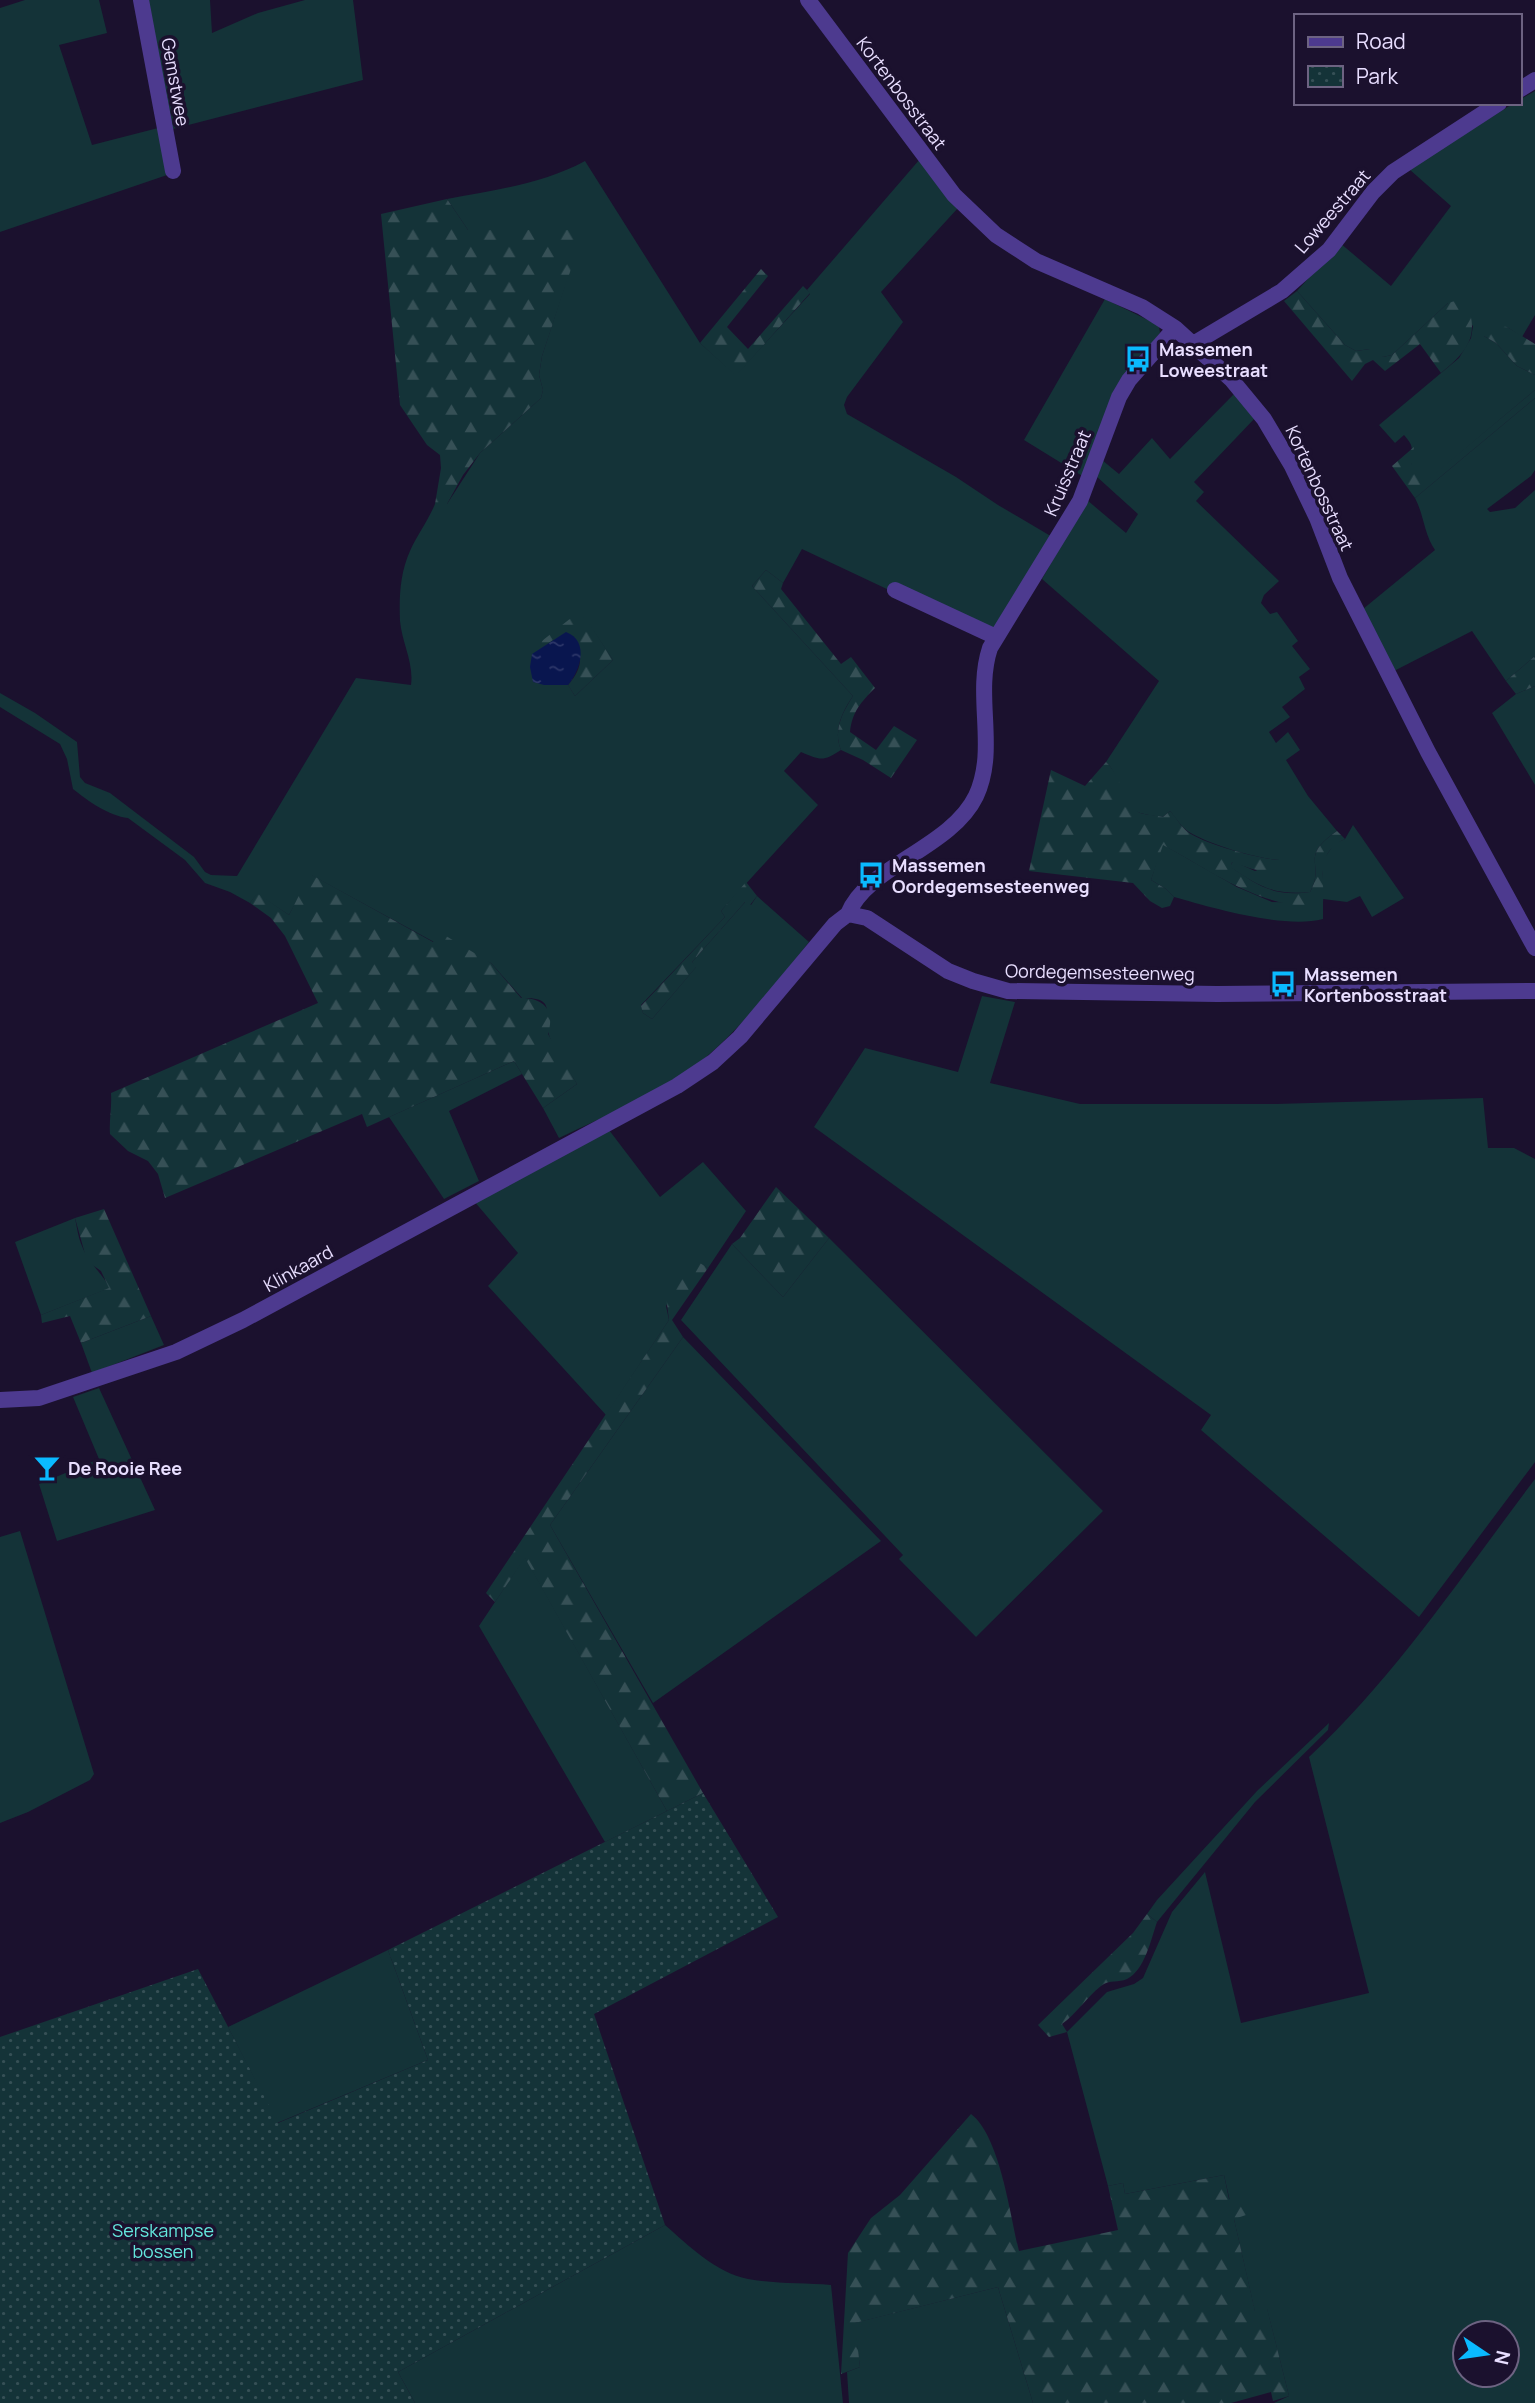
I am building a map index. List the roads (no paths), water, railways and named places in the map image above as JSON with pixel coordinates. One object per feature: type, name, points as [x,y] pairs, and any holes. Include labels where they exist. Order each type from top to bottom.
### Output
[{"type":"street","name":"Gemstwee","points":[[141,0],[173,171]]},
{"type":"street","name":"Kortenbosstraat","points":[[808,0],[954,195],[996,234],[1036,261],[1142,307],[1175,328],[1231,379],[1264,419],[1292,466],[1317,518],[1340,578],[1428,752],[1535,948]]},
{"type":"street","name":"Loweestraat","points":[[1193,344],[1282,291],[1329,250],[1373,192],[1393,172],[1496,105]]},
{"type":"street","name":"Kruisstraat","points":[[848,914],[855,898],[943,834],[964,815],[976,795],[986,752],[984,671],[990,648],[1080,501],[1119,397],[1129,380],[1175,328]]},
{"type":"street","points":[[895,590],[996,637]]},
{"type":"street","name":"Oordegemsesteenweg","points":[[848,914],[867,918],[948,971],[1008,991],[1203,994],[1535,991]]},
{"type":"street","name":"Klinkaard","points":[[0,1399],[39,1398],[187,1346],[243,1321],[677,1086],[713,1062],[740,1037],[835,924],[848,914]]},
{"type":"water","points":[[566,632],[578,642],[580,649],[579,664],[572,679],[568,685],[533,682],[530,667],[532,654]]},
{"type":"place","name":"Massemen Loweestraat","points":[[1138,359]]},
{"type":"place","name":"Massemen Oordegemsesteenweg","points":[[871,875]]},
{"type":"place","name":"Massemen Kortenbosstraat","points":[[1283,984]]},
{"type":"place","name":"De Rooie Ree","points":[[47,1468]]},
{"type":"park label","name":"Serskampse bossen","points":[[163,2240]]}]
